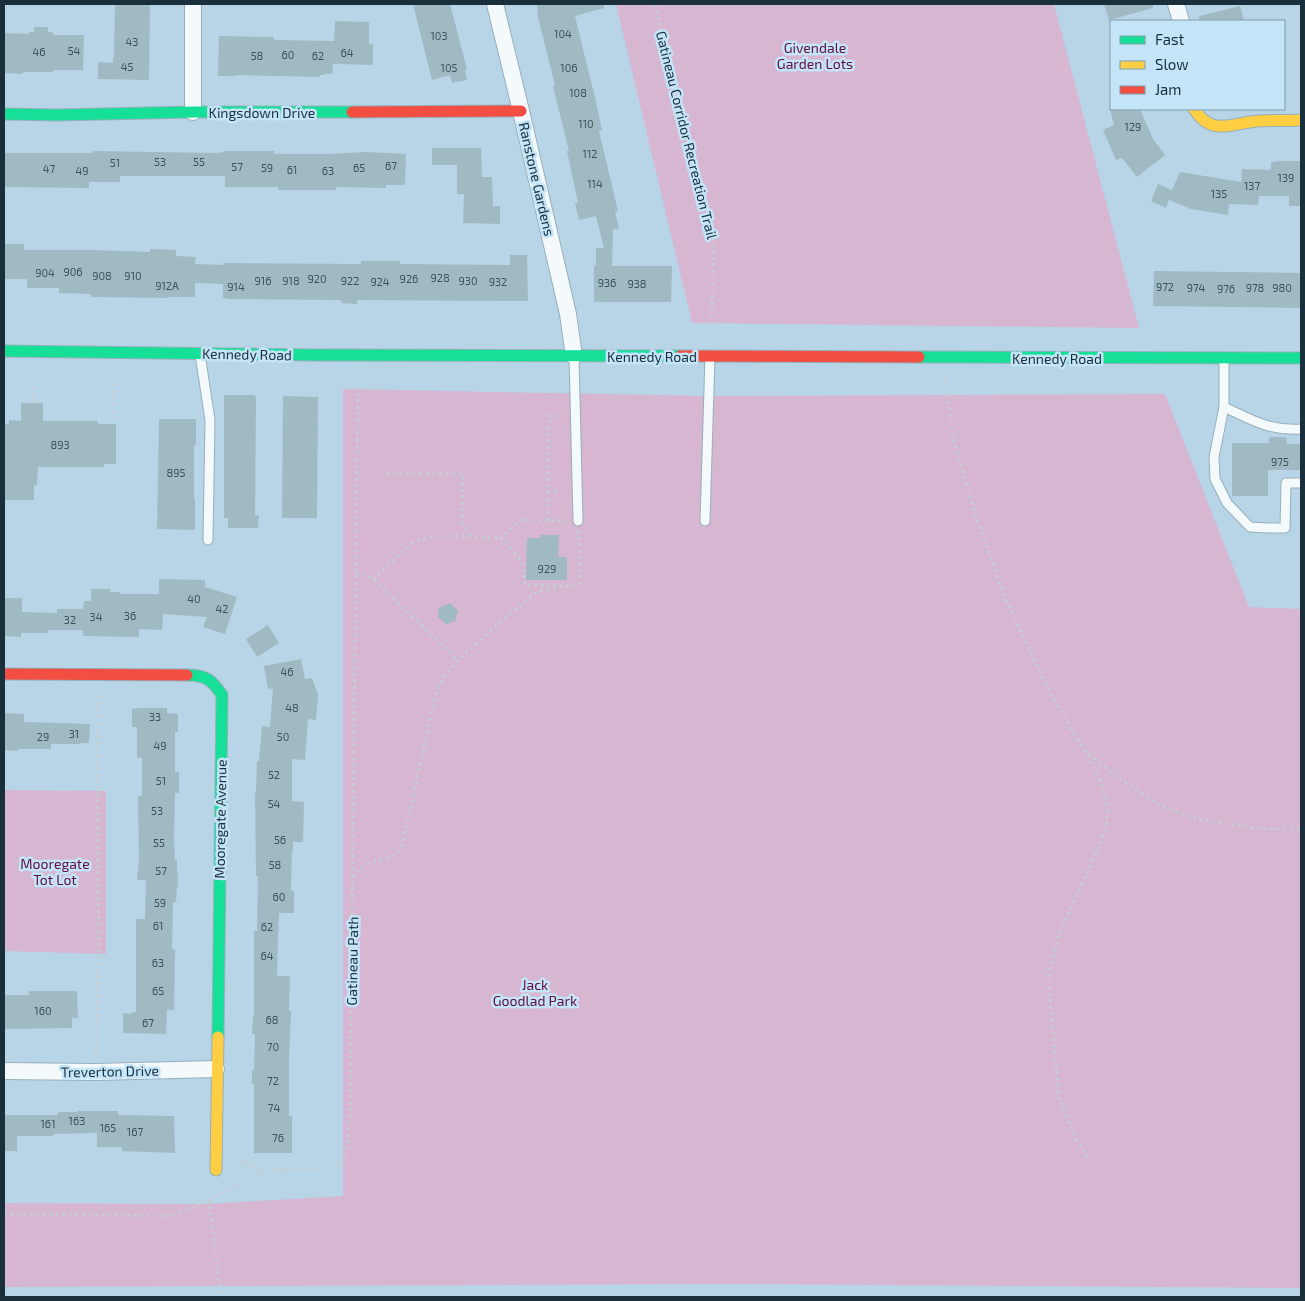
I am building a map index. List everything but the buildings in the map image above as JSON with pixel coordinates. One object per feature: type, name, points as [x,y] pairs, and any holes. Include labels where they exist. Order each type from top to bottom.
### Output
[{"type":"street","points":[[193,4],[193,112]]},
{"type":"street","name":"Ranstone Gardens","points":[[495,4],[568,314],[574,356]]},
{"type":"street","points":[[1176,4],[1181,20]]},
{"type":"street","points":[[1195,110],[1203,121],[1217,127],[1258,122],[1301,120]]},
{"type":"street","name":"Kingsdown Drive","points":[[4,114],[521,111]]},
{"type":"street","name":"Kennedy Road","points":[[4,351],[358,355],[1301,358]]},
{"type":"street","name":"Mooregate Avenue","points":[[4,674],[197,675],[213,682],[222,695],[216,1170]]},
{"type":"street","name":"Treverton Drive","points":[[4,1071],[96,1072],[216,1069]]},
{"type":"lane","points":[[200,353],[210,420],[208,540]]},
{"type":"lane","points":[[574,356],[578,521]]},
{"type":"lane","points":[[705,521],[710,356]]},
{"type":"lane","points":[[1224,358],[1224,407],[1214,457],[1215,479],[1228,503],[1250,527],[1285,528],[1286,483],[1301,483]]},
{"type":"lane","points":[[1224,407],[1264,426],[1289,430],[1301,429]]},
{"type":"path","name":"Gatineau Corridor Recreation Trail","points":[[655,4],[711,224],[714,247],[711,336]]},
{"type":"path","name":"Gatineau Path","points":[[4,1214],[165,1217],[176,1215],[209,1200],[264,1171],[334,1167],[341,1164],[344,1157],[350,1106],[358,355]]},
{"type":"path","points":[[941,358],[954,441],[980,530],[1007,602],[1044,680],[1100,780],[1107,806],[1107,822],[1102,840],[1059,935],[1048,976],[1059,1098],[1077,1141],[1090,1161]]},
{"type":"path","points":[[33,384],[33,402]]},
{"type":"path","points":[[113,384],[113,418]]},
{"type":"path","points":[[548,520],[549,416],[562,416]]},
{"type":"path","points":[[387,473],[463,474],[462,524],[470,536]]},
{"type":"path","points":[[548,491],[561,491]]},
{"type":"path","points":[[374,579],[416,540],[470,536],[502,539],[522,561],[525,585],[577,586],[580,582],[578,521],[520,520],[502,539]]},
{"type":"path","points":[[356,573],[374,579],[458,660]]},
{"type":"path","points":[[352,878],[366,864],[394,855],[399,852],[402,846],[433,706],[443,679],[458,660],[534,593],[563,586]]},
{"type":"path","points":[[96,1072],[99,948],[97,774],[100,674]]},
{"type":"path","points":[[1086,752],[1118,778],[1162,807],[1201,820],[1264,829],[1301,829]]},
{"type":"path","points":[[216,1154],[264,1171]]},
{"type":"path","points":[[209,1200],[221,1297]]},
{"type":"green space","name":"Givendale Garden Lots","points":[[616,4],[1054,4],[1139,328],[692,323]]},
{"type":"green space","name":"Jack Goodlad Park","points":[[343,389],[711,396],[1165,394],[1249,607],[1301,609],[1301,1288],[735,1284],[4,1287],[4,1203],[207,1204],[343,1196]]},
{"type":"green space","name":"Mooregate Tot Lot","points":[[4,790],[106,791],[106,954],[4,951]]},
{"type":"traffic: fast","points":[[4,114],[352,112]]},
{"type":"traffic: fast","points":[[4,351],[314,355],[680,356]]},
{"type":"traffic: fast","points":[[919,357],[1301,358]]},
{"type":"traffic: fast","points":[[187,675],[208,679],[222,695],[218,1037]]},
{"type":"traffic: slow","points":[[1195,110],[1201,118],[1215,126],[1258,121],[1301,120]]},
{"type":"traffic: slow","points":[[216,1170],[218,1037]]},
{"type":"traffic: jam","points":[[352,112],[521,111]]},
{"type":"traffic: jam","points":[[680,356],[919,357]]},
{"type":"traffic: jam","points":[[4,674],[187,675]]}]
